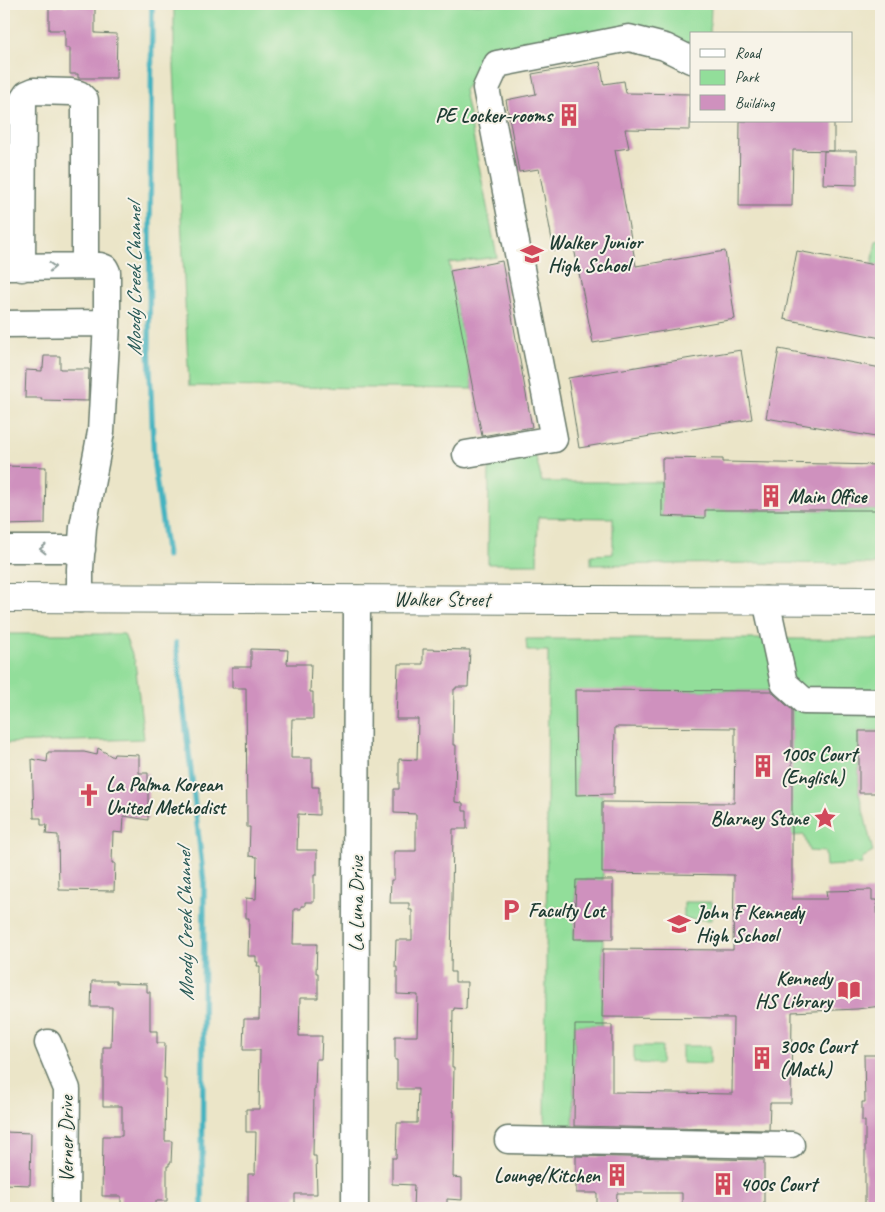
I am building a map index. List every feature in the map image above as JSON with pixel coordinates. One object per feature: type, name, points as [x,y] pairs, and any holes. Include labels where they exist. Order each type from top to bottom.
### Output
[{"type":"main road","name":"Walker Street","points":[[4,598],[881,601]]},
{"type":"street","points":[[466,454],[554,439],[486,88],[497,64],[629,38],[665,46],[690,59]]},
{"type":"street","points":[[80,599],[83,527],[101,432],[108,272],[100,266],[13,268],[23,100],[27,94],[34,92],[71,92],[79,94],[84,100],[85,266]]},
{"type":"street","points":[[4,324],[107,323]]},
{"type":"street","points":[[4,549],[82,549]]},
{"type":"street","name":"La Luna Drive","points":[[355,1208],[357,599]]},
{"type":"street","points":[[766,600],[784,682],[804,701],[881,702]]},
{"type":"street","name":"Verner Drive","points":[[48,1042],[67,1089],[66,1208]]},
{"type":"street","points":[[508,1140],[790,1145]]},
{"type":"green space","points":[[174,4],[711,4],[710,32],[690,32],[690,47],[640,27],[496,51],[464,90],[497,257],[449,263],[473,389],[189,386],[174,67]]},
{"type":"green space","points":[[881,240],[881,266],[872,264],[876,241]]},
{"type":"green space","points":[[535,453],[542,482],[662,482],[662,516],[704,518],[705,510],[881,510],[881,564],[591,565],[591,555],[613,554],[613,518],[538,517],[537,564],[488,564],[489,461]]},
{"type":"green space","points":[[4,634],[124,634],[135,662],[144,739],[4,743]]},
{"type":"green space","points":[[526,639],[881,639],[881,731],[859,731],[859,793],[873,852],[862,858],[862,864],[826,866],[825,852],[809,851],[804,835],[791,836],[792,691],[575,691],[576,795],[602,794],[603,880],[576,880],[574,939],[603,939],[602,1025],[575,1025],[573,1130],[545,1133],[548,651],[527,651]]},
{"type":"green space","points":[[684,902],[712,902],[712,920],[684,919]]},
{"type":"green space","points":[[634,1046],[662,1046],[661,1064],[634,1063]]},
{"type":"green space","points":[[682,1046],[710,1046],[710,1064],[682,1063]]},
{"type":"building","points":[[49,6],[95,6],[95,33],[117,34],[116,78],[78,78],[78,74],[70,74],[70,48],[65,48],[65,30],[49,30]]},
{"type":"building","points":[[600,62],[604,84],[624,81],[626,93],[690,94],[690,130],[625,129],[629,148],[615,150],[636,266],[725,251],[735,319],[593,343],[574,248],[554,251],[539,169],[519,172],[506,100],[536,94],[532,74]]},
{"type":"building","points":[[740,122],[834,122],[834,151],[793,150],[792,206],[739,206]]},
{"type":"building","points":[[824,151],[857,151],[857,185],[823,184]]},
{"type":"building","points":[[797,251],[881,266],[881,338],[784,319]]},
{"type":"building","points":[[502,261],[532,427],[482,436],[450,271]]},
{"type":"building","points":[[779,349],[881,368],[881,438],[766,418]]},
{"type":"building","points":[[741,350],[752,419],[579,448],[568,378]]},
{"type":"building","points":[[44,356],[60,356],[60,369],[89,369],[88,401],[25,398],[26,370],[42,371]]},
{"type":"building","name":"Main Office","points":[[662,458],[723,459],[723,462],[881,465],[881,510],[705,510],[705,518],[662,516]]},
{"type":"building","points":[[4,466],[46,467],[45,524],[4,525]]},
{"type":"building","points":[[251,649],[288,650],[287,664],[311,664],[310,692],[313,692],[313,719],[292,719],[291,758],[312,758],[312,787],[319,787],[319,815],[298,814],[297,850],[317,850],[317,875],[314,875],[314,902],[305,902],[305,906],[301,906],[301,909],[294,909],[293,944],[317,944],[316,973],[318,973],[318,998],[300,998],[299,1036],[322,1036],[321,1059],[316,1059],[314,1089],[313,1156],[316,1156],[317,1194],[295,1194],[295,1208],[248,1208],[248,1174],[255,1174],[256,1132],[246,1132],[246,1109],[259,1109],[260,1050],[243,1050],[244,1019],[259,1019],[260,966],[257,966],[256,956],[248,956],[249,918],[246,918],[246,898],[256,899],[257,857],[249,856],[250,827],[247,827],[246,688],[232,688],[232,667],[251,667]]},
{"type":"building","points":[[423,649],[470,650],[468,687],[456,687],[454,689],[453,745],[456,745],[455,802],[463,803],[463,811],[467,811],[467,829],[453,829],[451,972],[455,972],[455,982],[467,982],[466,1009],[454,1008],[453,1010],[453,1177],[462,1178],[462,1200],[447,1199],[447,1208],[413,1208],[414,1185],[392,1184],[392,1158],[396,1158],[397,1123],[417,1123],[418,1089],[397,1089],[397,1060],[395,1060],[395,1036],[417,1036],[418,995],[397,994],[396,940],[412,940],[412,910],[409,910],[409,903],[390,903],[391,880],[394,880],[394,851],[416,851],[416,814],[394,813],[394,789],[399,789],[399,759],[417,760],[418,719],[396,719],[398,664],[423,664]]},
{"type":"building","points":[[575,690],[772,691],[792,710],[792,899],[827,899],[826,891],[872,890],[872,900],[877,900],[878,955],[881,955],[881,1006],[792,1012],[791,1103],[770,1103],[769,1130],[574,1126],[575,1025],[612,1025],[612,1092],[732,1094],[733,1018],[602,1017],[603,949],[733,950],[734,875],[602,873],[602,802],[734,803],[735,744],[735,728],[615,727],[614,794],[576,795]]},
{"type":"building","points":[[859,731],[881,731],[881,793],[859,793]]},
{"type":"building","points":[[98,748],[113,757],[114,754],[139,755],[139,773],[148,773],[148,820],[124,816],[123,833],[113,832],[112,863],[115,863],[114,891],[59,890],[58,835],[46,834],[47,825],[41,825],[41,818],[34,818],[32,759],[47,762],[48,752],[84,752],[97,755]]},
{"type":"building","points":[[576,880],[613,880],[613,939],[574,939]]},
{"type":"building","points":[[92,981],[147,984],[147,992],[150,992],[150,1031],[157,1031],[157,1043],[165,1043],[165,1141],[172,1141],[171,1163],[167,1166],[167,1201],[156,1201],[156,1208],[121,1208],[121,1196],[102,1196],[103,1136],[122,1136],[122,1106],[103,1106],[103,1047],[111,1047],[112,1007],[91,1007]]},
{"type":"building","points":[[864,1055],[881,1055],[881,1208],[865,1208],[865,1121],[862,1121],[862,1102],[865,1102]]},
{"type":"building","points":[[4,1132],[31,1133],[30,1185],[4,1184]]},
{"type":"building","points":[[576,1156],[764,1160],[764,1208],[682,1208],[682,1193],[617,1193],[616,1208],[597,1208],[597,1193],[576,1193]]},
{"type":"waterway","name":"Moody Creek Channel","points":[[152,4],[149,346],[154,465],[167,556]]},
{"type":"waterway","name":"Moody Creek Channel","points":[[176,643],[204,883],[202,1208]]},
{"type":"place","name":"PE Locker-rooms","points":[[569,115]]},
{"type":"place","name":"Walker Junior High School","points":[[532,254]]},
{"type":"place","name":"Main Office","points":[[771,496]]},
{"type":"place","name":"100s Court (English)","points":[[763,766]]},
{"type":"place","name":"La Palma Korean United Methodist","points":[[89,795]]},
{"type":"place","name":"Blarney Stone","points":[[825,818]]},
{"type":"place","name":"Faculty Lot","points":[[511,910]]},
{"type":"place","name":"John F Kennedy High School","points":[[679,924]]},
{"type":"place","name":"Kennedy HS Library","points":[[849,990]]},
{"type":"place","name":"300s Court (Math)","points":[[762,1058]]},
{"type":"place","name":"Lounge/Kitchen","points":[[617,1175]]},
{"type":"place","name":"400s Court","points":[[723,1184]]}]
